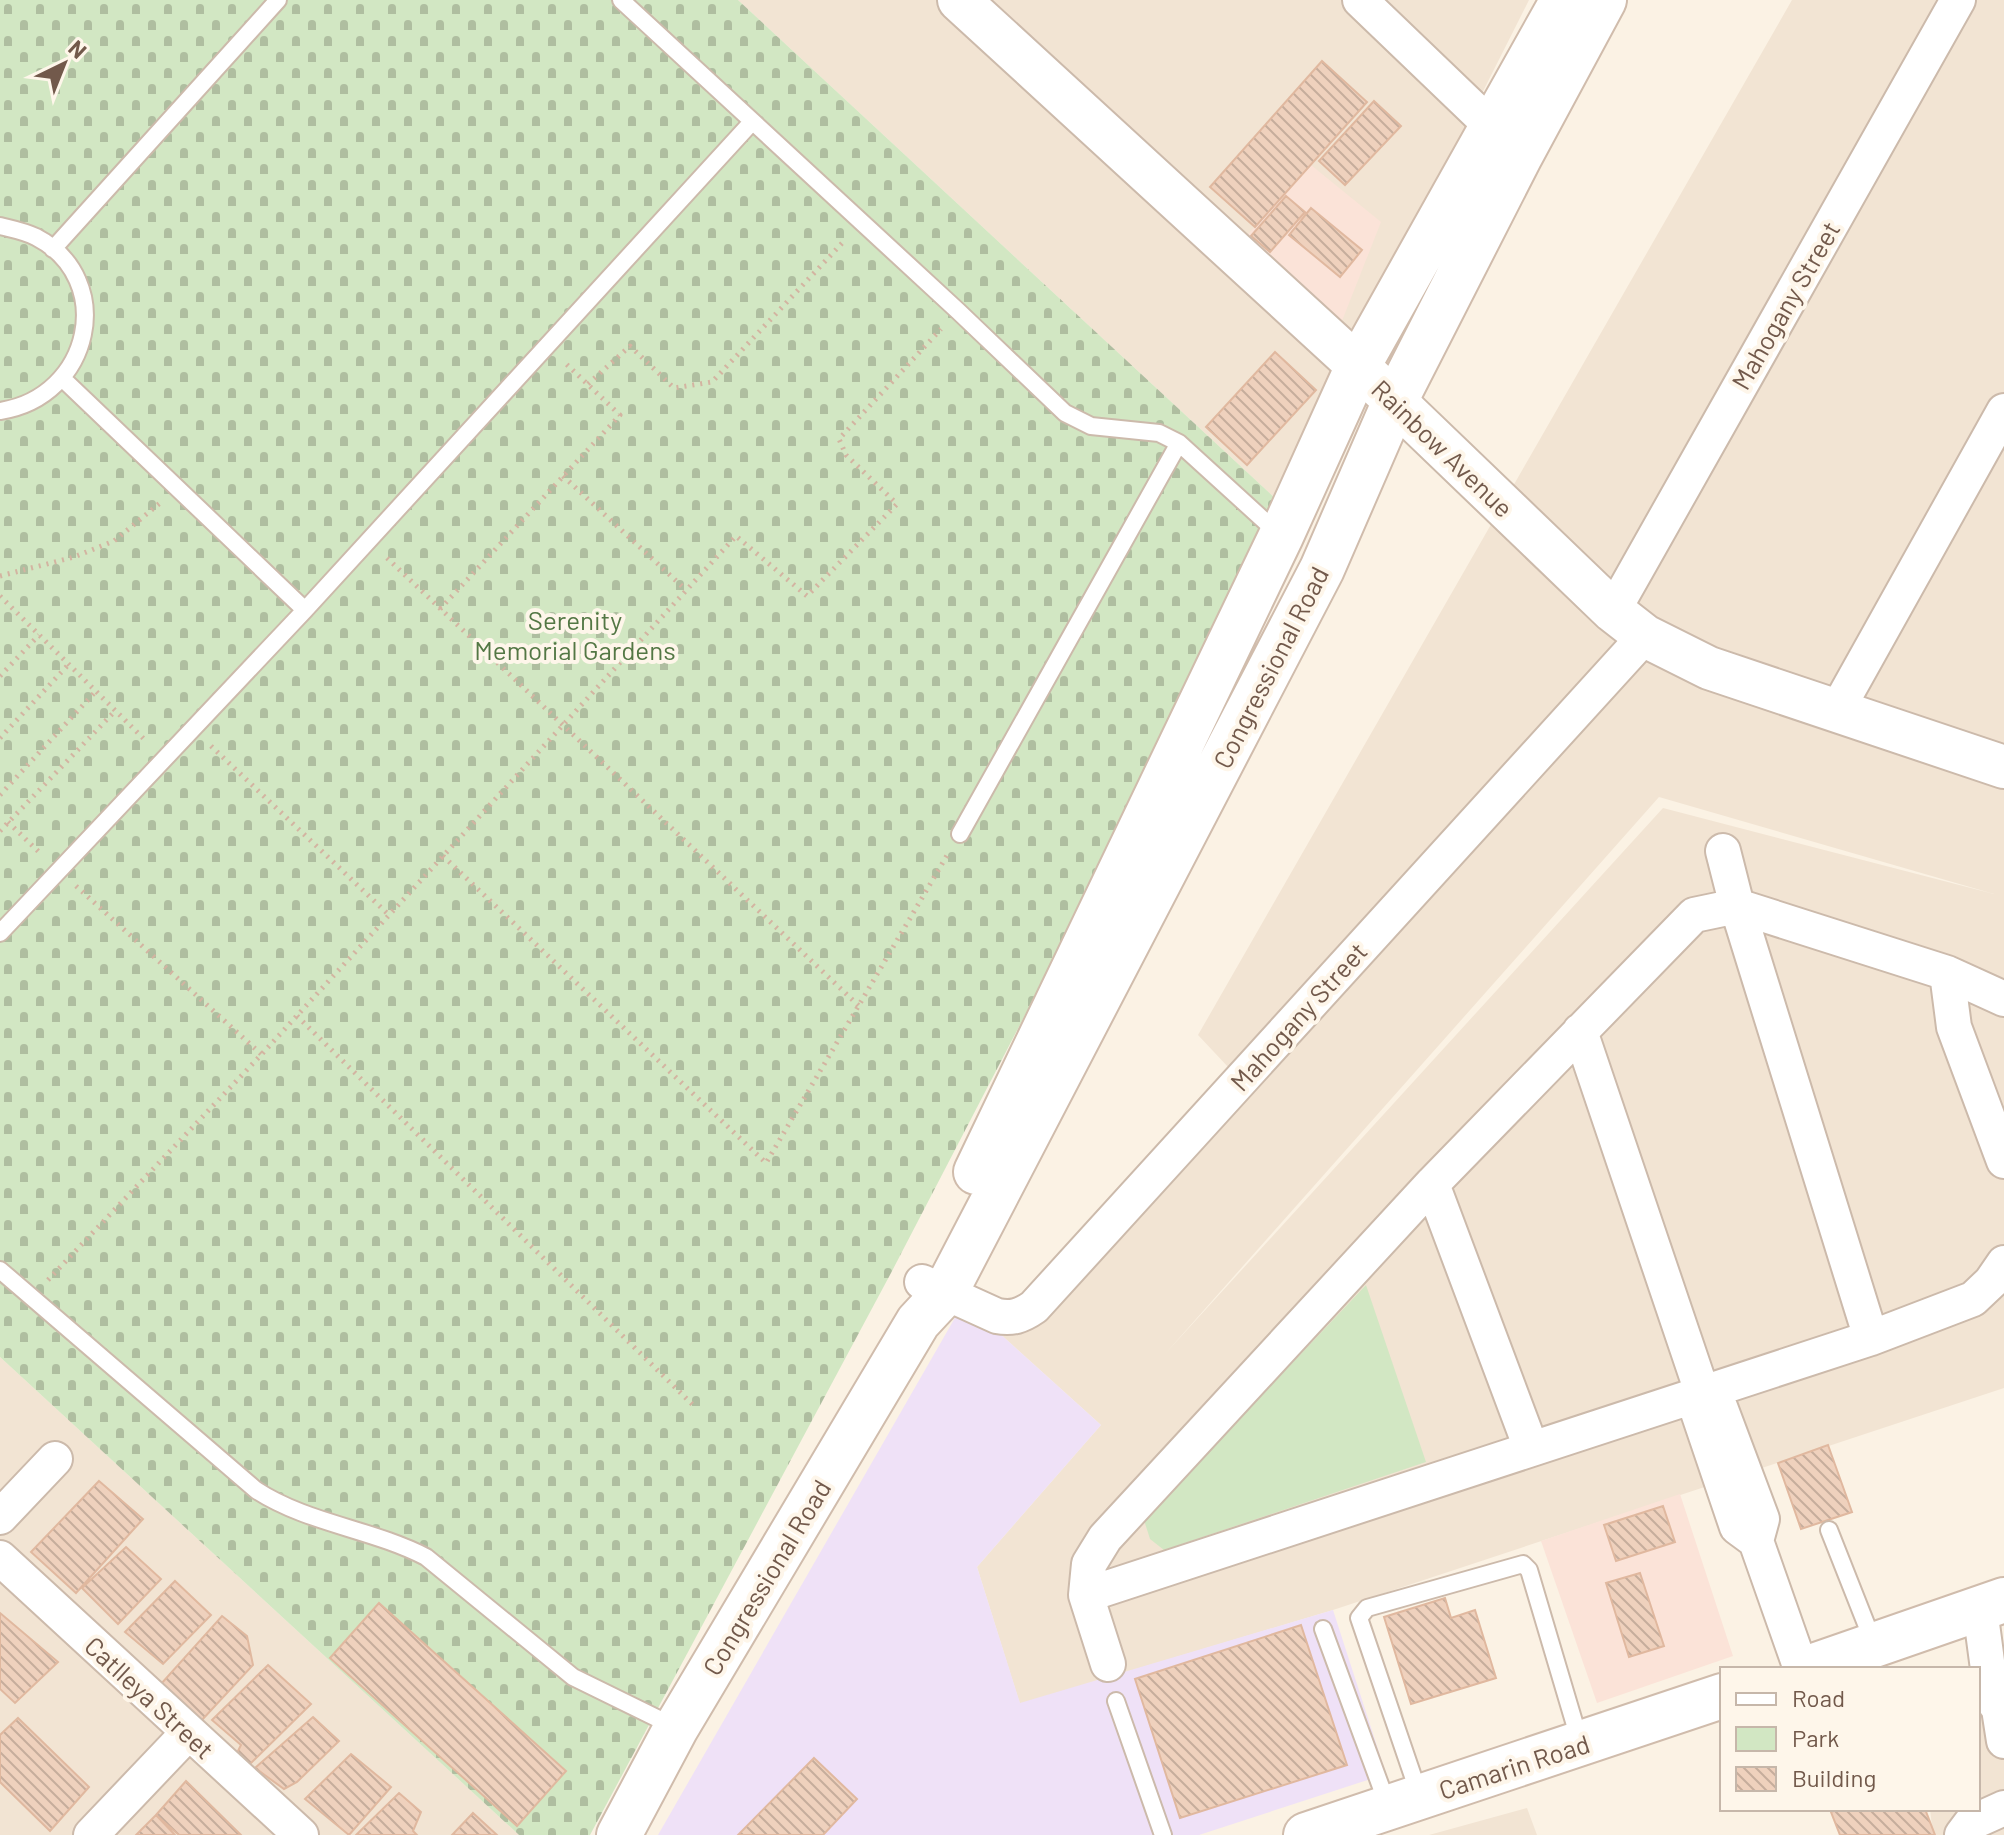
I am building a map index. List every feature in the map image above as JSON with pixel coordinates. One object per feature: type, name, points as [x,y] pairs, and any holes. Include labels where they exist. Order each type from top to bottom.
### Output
[{"type":"main road","name":"Congressional Road","points":[[619,1835],[676,1728],[928,1299],[1322,569],[1506,141],[1563,0]]},
{"type":"main road","name":"Congressional Road","points":[[928,1299],[1358,366],[1506,141],[1604,0]]},
{"type":"main road","points":[[1809,1667],[1992,1605]]},
{"type":"main road","name":"Camarin Road","points":[[1328,1831],[1404,1802],[1720,1697]]},
{"type":"street","name":"Rainbow Avenue","points":[[959,0],[1358,366],[1613,611],[1645,636],[1709,668],[2004,767]]},
{"type":"street","points":[[1360,0],[1506,141]]},
{"type":"street","name":"Mahogany Street","points":[[1613,611],[1958,0]]},
{"type":"street","points":[[1837,710],[2004,411]]},
{"type":"street","name":"Mahogany Street","points":[[928,1299],[1009,1318],[1034,1307],[1645,636]]},
{"type":"street","points":[[1723,851],[1737,906],[1871,1338]]},
{"type":"street","points":[[1108,1664],[1086,1595],[1089,1564],[1105,1538],[1432,1184],[1694,915],[1737,906],[1947,973],[2004,999]]},
{"type":"street","points":[[1947,973],[1954,1027],[2004,1161]]},
{"type":"street","points":[[1580,1031],[1702,1392],[1698,1412],[1737,1527],[1756,1541],[1802,1667]]},
{"type":"street","points":[[1432,1184],[1531,1448]]},
{"type":"street","points":[[1086,1595],[1871,1338],[1973,1299],[1991,1282],[2004,1263]]},
{"type":"street","points":[[0,1517],[55,1459]]},
{"type":"street","name":"Catlleya Street","points":[[0,1558],[301,1835]]},
{"type":"street","points":[[1992,1605],[1992,1699],[2003,1710]]},
{"type":"street","points":[[91,1835],[189,1732]]},
{"type":"street","points":[[1962,1835],[1971,1823],[2004,1808]]},
{"type":"lane","points":[[53,249],[278,0]]},
{"type":"lane","points":[[621,0],[1065,413],[1091,426],[1159,433],[1179,443],[1281,536]]},
{"type":"lane","points":[[0,933],[305,610],[751,123]]},
{"type":"lane","points":[[0,226],[37,238],[67,264],[83,302],[85,323],[82,343],[63,379],[34,402],[0,411]]},
{"type":"lane","points":[[63,379],[305,610]]},
{"type":"lane","points":[[960,834],[1179,443]]},
{"type":"lane","points":[[0,1270],[276,1503],[404,1546],[426,1557],[573,1677],[676,1728]]},
{"type":"lane","points":[[1829,1530],[1874,1645]]},
{"type":"lane","points":[[1404,1802],[1359,1618],[1367,1608],[1523,1564],[1529,1570],[1580,1744]]},
{"type":"lane","points":[[1323,1629],[1404,1802]]},
{"type":"lane","points":[[1116,1701],[1163,1835]]},
{"type":"path","points":[[588,384],[630,346],[674,388],[712,382],[861,223]]},
{"type":"path","points":[[31,1299],[261,1055],[736,536],[807,596],[897,504],[846,455],[839,439],[958,311]]},
{"type":"path","points":[[440,609],[620,415],[547,346]]},
{"type":"path","points":[[563,476],[686,590]]},
{"type":"path","points":[[0,576],[74,557],[114,541],[178,489]]},
{"type":"path","points":[[369,540],[859,1006]]},
{"type":"path","points":[[0,596],[165,759]]},
{"type":"path","points":[[0,676],[39,635]]},
{"type":"path","points":[[0,738],[69,664]]},
{"type":"path","points":[[0,795],[96,691]]},
{"type":"path","points":[[0,831],[116,710]]},
{"type":"path","points":[[193,729],[389,915]]},
{"type":"path","points":[[8,822],[261,1055]]},
{"type":"path","points":[[443,856],[766,1163],[960,834]]},
{"type":"path","points":[[297,1016],[694,1406]]},
{"type":"shaded area","points":[[738,0],[1529,0],[1277,500]]},
{"type":"shaded area","points":[[1792,0],[2004,0],[2004,1388],[1333,1610],[1020,1704],[977,1567],[1101,1425],[997,1331],[1229,1068],[1198,1035]],"holes":[[[1659,797],[1994,894],[1663,808],[1165,1354]]]},
{"type":"shaded area","points":[[1311,165],[1381,222],[1340,326],[1242,241]]},
{"type":"shaded area","points":[[956,1316],[997,1331],[1101,1425],[977,1567],[1020,1703],[1333,1610],[1386,1774],[1199,1835],[658,1835]]},
{"type":"shaded area","points":[[0,1357],[519,1835],[0,1835]]},
{"type":"shaded area","points":[[1680,1494],[1733,1656],[1597,1703],[1541,1541]]},
{"type":"shaded area","points":[[2004,1657],[2004,1835],[1933,1835],[1930,1811],[1980,1811],[1980,1667],[1976,1667]]},
{"type":"shaded area","points":[[1527,1808],[1537,1835],[1429,1835]]},
{"type":"green space","name":"Serenity Memorial Gardens","points":[[0,0],[738,0],[1277,500],[1104,863],[891,1273],[590,1835],[519,1835],[0,1357]]},
{"type":"green space","points":[[1366,1285],[1426,1462],[1164,1550],[1150,1539],[1144,1520]]},
{"type":"building","points":[[1322,61],[1367,102],[1255,227],[1210,187]]},
{"type":"building","points":[[1374,101],[1401,126],[1345,185],[1319,161]]},
{"type":"building","points":[[1286,196],[1305,212],[1270,252],[1251,236]]},
{"type":"building","points":[[1311,208],[1362,250],[1340,277],[1289,235]]},
{"type":"building","points":[[1275,352],[1316,390],[1247,465],[1206,427]]},
{"type":"building","points":[[1828,1445],[1852,1512],[1801,1529],[1778,1463]]},
{"type":"building","points":[[99,1481],[143,1519],[76,1593],[31,1552]]},
{"type":"building","points":[[1663,1506],[1675,1542],[1616,1561],[1604,1525]]},
{"type":"building","points":[[126,1547],[161,1579],[118,1624],[82,1588]]},
{"type":"building","points":[[1640,1573],[1664,1646],[1629,1657],[1606,1583]]},
{"type":"building","points":[[175,1581],[211,1615],[163,1664],[125,1632]]},
{"type":"building","points":[[1445,1598],[1451,1618],[1475,1610],[1496,1678],[1411,1704],[1384,1617]]},
{"type":"building","points":[[379,1603],[566,1771],[517,1826],[330,1658]]},
{"type":"building","points":[[0,1613],[58,1662],[15,1703],[0,1689]]},
{"type":"building","points":[[222,1616],[247,1636],[253,1665],[201,1721],[161,1684]]},
{"type":"building","points":[[1301,1625],[1347,1765],[1180,1818],[1135,1679]]},
{"type":"building","points":[[268,1665],[311,1704],[249,1765],[236,1755],[241,1745],[212,1720]]},
{"type":"building","points":[[313,1717],[339,1741],[297,1782],[284,1789],[255,1768]]},
{"type":"building","points":[[18,1718],[89,1787],[50,1831],[0,1782],[0,1735]]},
{"type":"building","points":[[351,1754],[391,1787],[349,1835],[305,1799]]},
{"type":"building","points":[[814,1758],[857,1799],[823,1835],[738,1835]]},
{"type":"building","points":[[186,1781],[241,1835],[179,1835],[156,1815]]},
{"type":"building","points":[[399,1793],[421,1812],[413,1831],[417,1835],[356,1835]]},
{"type":"building","points":[[1926,1811],[1935,1835],[1840,1835],[1831,1812]]},
{"type":"building","points":[[473,1813],[497,1835],[452,1835]]},
{"type":"building","points":[[156,1815],[175,1835],[136,1835]]}]
